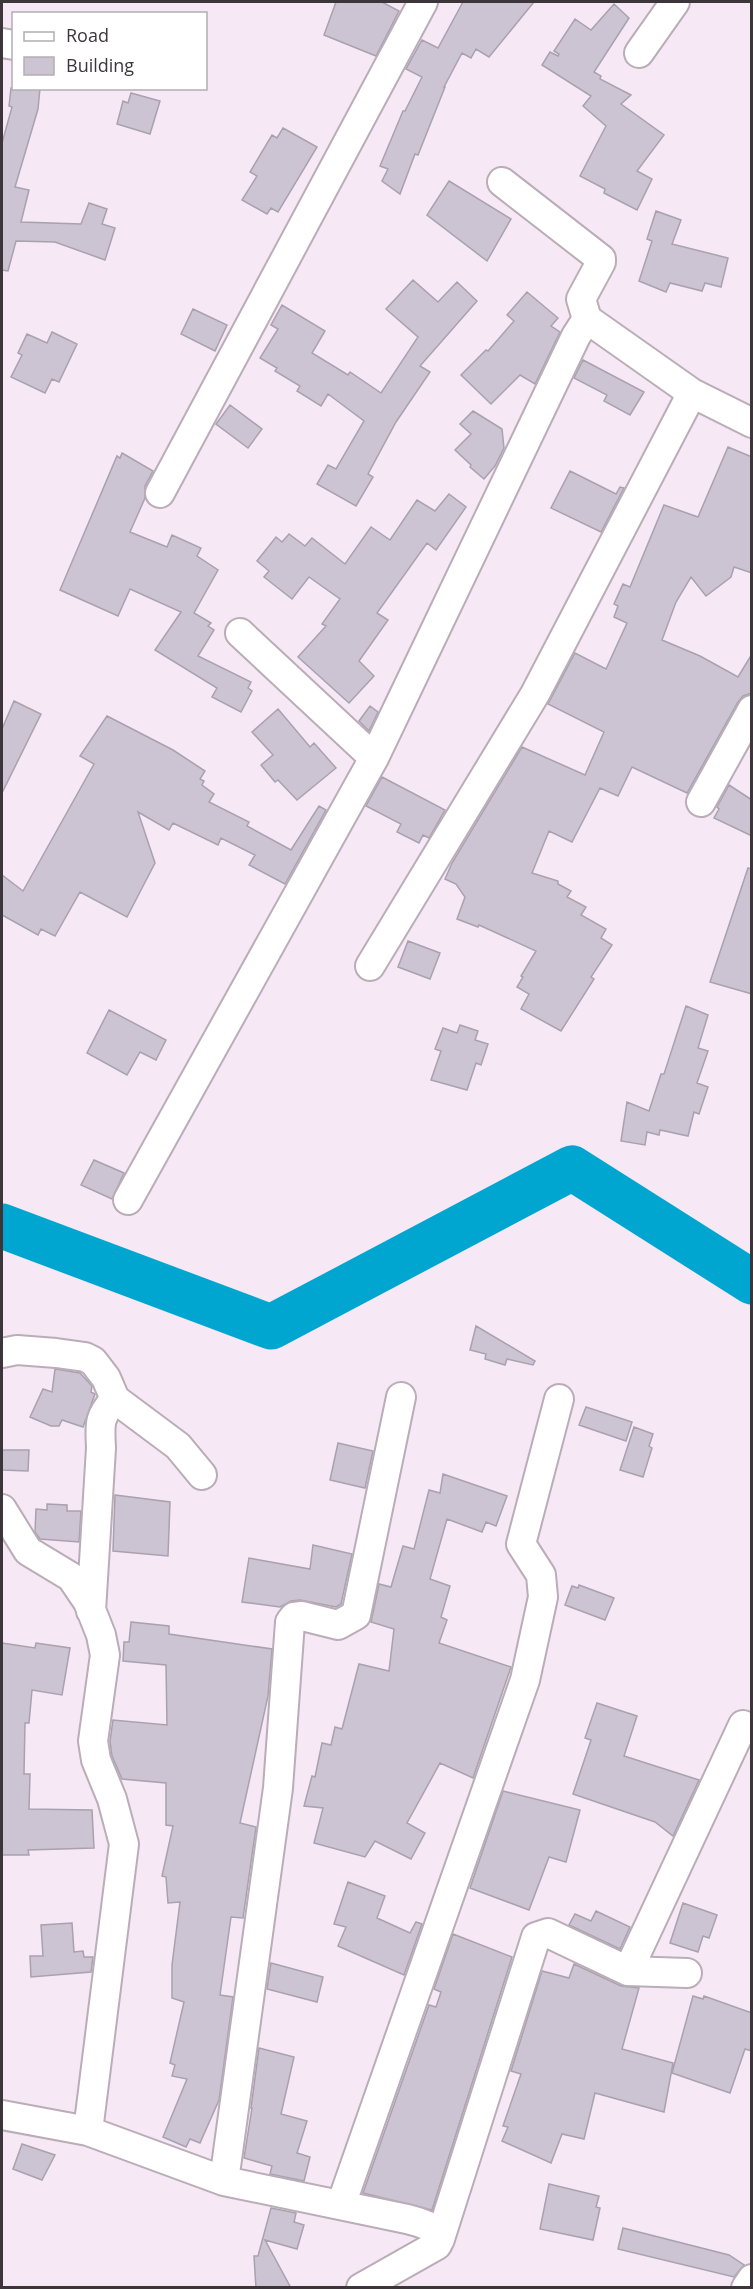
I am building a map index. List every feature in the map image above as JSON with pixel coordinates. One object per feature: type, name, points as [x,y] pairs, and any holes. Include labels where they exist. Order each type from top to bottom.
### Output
[{"type":"street","points":[[160,493],[423,2]]},
{"type":"street","points":[[639,53],[675,2]]},
{"type":"street","points":[[502,182],[601,259],[581,299],[587,318],[692,393],[752,423]]},
{"type":"street","points":[[128,1200],[374,758],[576,336],[587,318]]},
{"type":"street","points":[[370,966],[535,694],[692,393]]},
{"type":"street","points":[[240,633],[374,758]]},
{"type":"street","points":[[701,802],[752,710]]},
{"type":"street","points":[[2,1353],[17,1350],[85,1357],[99,1366],[115,1399],[178,1446],[202,1475]]},
{"type":"street","points":[[224,2181],[278,1788],[290,1622],[294,1617],[302,1616],[338,1625],[356,1615],[401,1397]]},
{"type":"street","points":[[91,1611],[101,1448],[100,1423],[101,1416],[115,1399]]},
{"type":"street","points":[[341,2205],[525,1680],[543,1597],[541,1575],[521,1544],[559,1399]]},
{"type":"street","points":[[2,1509],[28,1551],[71,1577],[91,1611],[101,1635],[105,1654],[93,1742],[96,1760],[112,1798],[124,1844],[88,2131]]},
{"type":"street","points":[[628,1971],[743,1725]]},
{"type":"street","points":[[361,2288],[437,2245],[440,2239],[536,1936],[548,1933],[628,1971],[687,1973]]},
{"type":"street","points":[[2,2115],[88,2131],[224,2181],[418,2222],[436,2231],[440,2239]]},
{"type":"street","points":[[746,2288],[752,2279]]},
{"type":"building","points":[[336,2],[382,2],[399,11],[376,56],[324,35]]},
{"type":"building","points":[[463,2],[534,2],[489,57],[476,49],[471,58],[462,53],[444,87],[418,155],[415,154],[400,194],[382,181],[388,169],[380,166],[403,111],[422,77],[406,69],[422,40],[438,48]]},
{"type":"building","points":[[614,4],[629,18],[594,72],[601,76],[600,79],[631,95],[621,104],[664,135],[637,171],[652,179],[637,210],[604,193],[605,189],[580,176],[606,126],[583,106],[591,96],[542,65],[550,52],[558,56],[559,54],[554,51],[575,19],[591,30]]},
{"type":"building","points":[[11,88],[12,90],[40,90],[38,109],[15,187],[29,190],[21,222],[81,224],[89,203],[107,209],[102,224],[115,228],[105,260],[55,242],[16,241],[8,271],[2,270],[2,143],[12,107],[9,106]]},
{"type":"building","points":[[131,93],[160,101],[150,134],[117,124],[123,101],[128,103]]},
{"type":"building","points":[[283,128],[317,147],[278,212],[271,208],[267,214],[242,200],[257,176],[250,172],[272,135],[277,138]]},
{"type":"building","points":[[449,181],[511,219],[487,261],[427,215]]},
{"type":"building","points":[[656,211],[681,220],[672,244],[728,258],[721,287],[705,283],[702,291],[670,283],[666,292],[639,281],[652,241],[647,239]]},
{"type":"building","points":[[413,280],[438,302],[457,282],[477,301],[420,366],[430,372],[396,422],[368,474],[373,477],[356,506],[317,484],[328,465],[336,469],[364,421],[328,394],[321,406],[297,391],[300,386],[275,371],[277,368],[260,358],[278,329],[271,325],[282,305],[325,331],[312,353],[348,375],[350,372],[381,393],[418,337],[386,309]]},
{"type":"building","points":[[527,292],[558,318],[551,326],[560,332],[535,384],[520,375],[491,404],[461,375],[486,350],[488,351],[514,321],[507,315]]},
{"type":"building","points":[[193,309],[227,325],[215,351],[181,334]]},
{"type":"building","points":[[52,332],[77,344],[59,382],[52,379],[45,393],[11,377],[22,355],[18,353],[27,334],[47,343]]},
{"type":"building","points":[[583,360],[644,392],[630,415],[604,401],[607,395],[574,378]]},
{"type":"building","points":[[230,405],[262,429],[248,448],[216,424]]},
{"type":"building","points":[[473,411],[502,429],[504,448],[495,466],[484,479],[455,450],[471,434],[460,424]]},
{"type":"building","points":[[728,447],[752,457],[752,573],[734,567],[731,577],[706,596],[691,577],[676,602],[662,640],[700,656],[738,677],[752,654],[752,693],[743,696],[738,702],[687,793],[632,767],[618,796],[600,788],[572,842],[549,831],[532,873],[558,881],[558,884],[571,891],[567,897],[586,907],[581,915],[606,929],[601,938],[612,945],[591,977],[594,979],[561,1031],[521,1009],[529,994],[517,987],[536,951],[479,925],[478,927],[457,919],[465,897],[456,884],[445,879],[452,863],[522,747],[585,775],[604,732],[548,704],[575,653],[606,669],[627,623],[614,617],[618,606],[614,604],[623,584],[630,587],[664,505],[698,517]]},
{"type":"building","points":[[122,453],[153,471],[145,486],[145,498],[130,532],[167,547],[172,535],[201,548],[197,556],[218,570],[194,613],[211,623],[208,626],[214,630],[198,656],[251,682],[248,688],[252,691],[241,712],[212,697],[217,688],[155,650],[181,612],[130,589],[118,616],[60,590],[117,456],[120,458]]},
{"type":"building","points":[[570,471],[616,494],[620,487],[624,488],[601,532],[551,508]]},
{"type":"building","points":[[449,494],[466,507],[436,550],[427,543],[377,613],[388,620],[359,661],[374,676],[349,703],[298,657],[326,626],[322,624],[340,599],[309,577],[292,599],[264,577],[269,571],[257,561],[276,537],[282,542],[289,534],[305,546],[312,538],[345,564],[371,527],[390,540],[417,500],[435,511]]},
{"type":"building","points":[[14,701],[41,714],[2,793],[2,729]]},
{"type":"building","points":[[370,706],[378,712],[369,731],[359,721]]},
{"type":"building","points":[[278,709],[310,747],[314,743],[336,768],[297,800],[278,780],[275,782],[261,765],[273,755],[252,732]]},
{"type":"building","points":[[107,716],[173,750],[205,771],[200,779],[204,781],[202,785],[214,794],[209,802],[249,822],[247,826],[291,850],[319,806],[326,810],[285,884],[249,865],[255,855],[221,838],[218,845],[173,823],[169,830],[138,812],[155,863],[127,917],[80,892],[55,936],[41,929],[38,935],[2,915],[2,875],[23,891],[94,764],[80,756]]},
{"type":"building","points":[[382,777],[445,810],[429,838],[423,835],[419,843],[397,832],[401,824],[366,806]]},
{"type":"building","points":[[729,785],[752,800],[752,836],[714,818],[719,809],[717,807]]},
{"type":"building","points":[[748,868],[752,869],[752,994],[710,982]]},
{"type":"building","points":[[408,941],[440,953],[430,979],[398,967]]},
{"type":"building","points":[[686,1006],[708,1015],[698,1048],[708,1051],[697,1083],[708,1087],[699,1114],[694,1112],[688,1136],[660,1130],[659,1135],[647,1132],[645,1145],[621,1141],[627,1102],[649,1111],[661,1074],[664,1074]]},
{"type":"building","points":[[109,1010],[166,1040],[156,1060],[140,1052],[127,1075],[87,1053]]},
{"type":"building","points":[[460,1025],[478,1031],[475,1040],[488,1044],[481,1065],[476,1063],[467,1090],[431,1080],[441,1051],[435,1049],[443,1028],[457,1033]]},
{"type":"building","points":[[94,1160],[124,1173],[112,1199],[81,1185]]},
{"type":"building","points":[[476,1326],[535,1361],[533,1365],[507,1359],[505,1365],[485,1359],[486,1354],[470,1350]]},
{"type":"building","points":[[55,1369],[80,1373],[92,1386],[91,1392],[95,1394],[83,1427],[62,1420],[59,1426],[51,1426],[30,1417],[43,1389],[52,1392]]},
{"type":"building","points":[[586,1407],[632,1422],[626,1441],[579,1425]]},
{"type":"building","points":[[634,1427],[653,1434],[649,1446],[652,1448],[643,1477],[620,1470]]},
{"type":"building","points":[[338,1443],[373,1451],[365,1488],[330,1480]]},
{"type":"building","points":[[2,1450],[29,1450],[28,1471],[2,1470]]},
{"type":"building","points":[[443,1474],[507,1496],[496,1526],[486,1522],[482,1532],[447,1519],[430,1579],[450,1586],[441,1617],[447,1620],[439,1643],[511,1667],[473,1778],[440,1763],[407,1823],[425,1833],[411,1859],[375,1841],[365,1857],[314,1843],[323,1808],[304,1806],[312,1776],[315,1777],[322,1743],[331,1745],[335,1727],[342,1729],[359,1664],[389,1671],[394,1629],[371,1622],[379,1584],[391,1587],[403,1546],[414,1549],[429,1490],[440,1493]]},
{"type":"building","points":[[115,1495],[170,1502],[168,1556],[113,1551]]},
{"type":"building","points":[[47,1504],[67,1505],[67,1511],[81,1511],[79,1542],[40,1539],[35,1532],[36,1509],[47,1510]]},
{"type":"building","points":[[313,1545],[352,1554],[341,1604],[336,1607],[300,1600],[291,1601],[280,1607],[242,1602],[249,1558],[310,1569]]},
{"type":"building","points":[[579,1585],[614,1598],[605,1620],[565,1605],[572,1586],[578,1588]]},
{"type":"building","points":[[131,1622],[169,1626],[169,1634],[272,1649],[268,1696],[240,1823],[256,1827],[243,1918],[231,1917],[220,1995],[233,1997],[219,2100],[200,2143],[190,2139],[186,2147],[163,2137],[187,2079],[172,2076],[175,2065],[170,2063],[184,2002],[172,1998],[172,1965],[180,1902],[168,1903],[166,1877],[162,1876],[173,1826],[166,1825],[166,1783],[122,1779],[112,1756],[110,1741],[113,1720],[167,1725],[166,1665],[123,1661],[124,1642],[129,1642]]},
{"type":"building","points":[[2,1643],[35,1648],[36,1643],[70,1648],[62,1695],[32,1690],[29,1723],[25,1723],[24,1774],[30,1774],[29,1809],[92,1810],[94,1848],[28,1850],[29,1855],[2,1855]]},
{"type":"building","points":[[597,1703],[637,1716],[624,1756],[699,1780],[673,1836],[655,1822],[573,1794],[591,1740],[585,1738]]},
{"type":"building","points":[[503,1791],[580,1810],[566,1862],[549,1857],[529,1910],[470,1888]]},
{"type":"building","points":[[348,1882],[385,1896],[377,1918],[410,1933],[416,1922],[422,1924],[404,1975],[338,1946],[346,1927],[334,1924]]},
{"type":"building","points":[[683,1903],[717,1915],[709,1938],[703,1936],[698,1952],[670,1943]]},
{"type":"building","points":[[596,1911],[630,1927],[620,1949],[569,1925],[575,1914],[591,1921]]},
{"type":"building","points":[[72,1923],[74,1952],[83,1951],[84,1957],[93,1957],[91,1972],[31,1977],[30,1956],[43,1956],[41,1925]]},
{"type":"building","points":[[453,1934],[512,1957],[432,2210],[363,2193],[429,2005],[436,2007],[441,1992],[434,1989]]},
{"type":"building","points":[[271,1963],[323,1977],[317,2002],[267,1989]]},
{"type":"building","points":[[574,1964],[621,1986],[639,1988],[622,2049],[673,2063],[664,2112],[595,2093],[584,2139],[562,2134],[551,2163],[502,2141],[508,2127],[503,2126],[521,2074],[511,2071],[542,1971],[569,1978]]},
{"type":"building","points":[[693,1996],[703,1999],[704,1996],[752,2013],[752,2051],[745,2049],[730,2093],[672,2073]]},
{"type":"building","points":[[259,2048],[294,2057],[281,2114],[307,2121],[297,2153],[310,2157],[304,2181],[270,2174],[272,2166],[244,2158]]},
{"type":"building","points":[[22,2144],[55,2155],[42,2180],[13,2169]]},
{"type":"building","points":[[549,2184],[599,2196],[596,2207],[600,2208],[593,2240],[540,2229]]},
{"type":"building","points":[[271,2208],[296,2213],[294,2222],[304,2225],[297,2249],[265,2240],[291,2288],[256,2288],[254,2256],[258,2256]]},
{"type":"building","points":[[623,2228],[729,2255],[744,2265],[734,2277],[618,2249]]},
{"type":"waterway","points":[[2,1226],[271,1327],[572,1168],[752,1282]]}]
